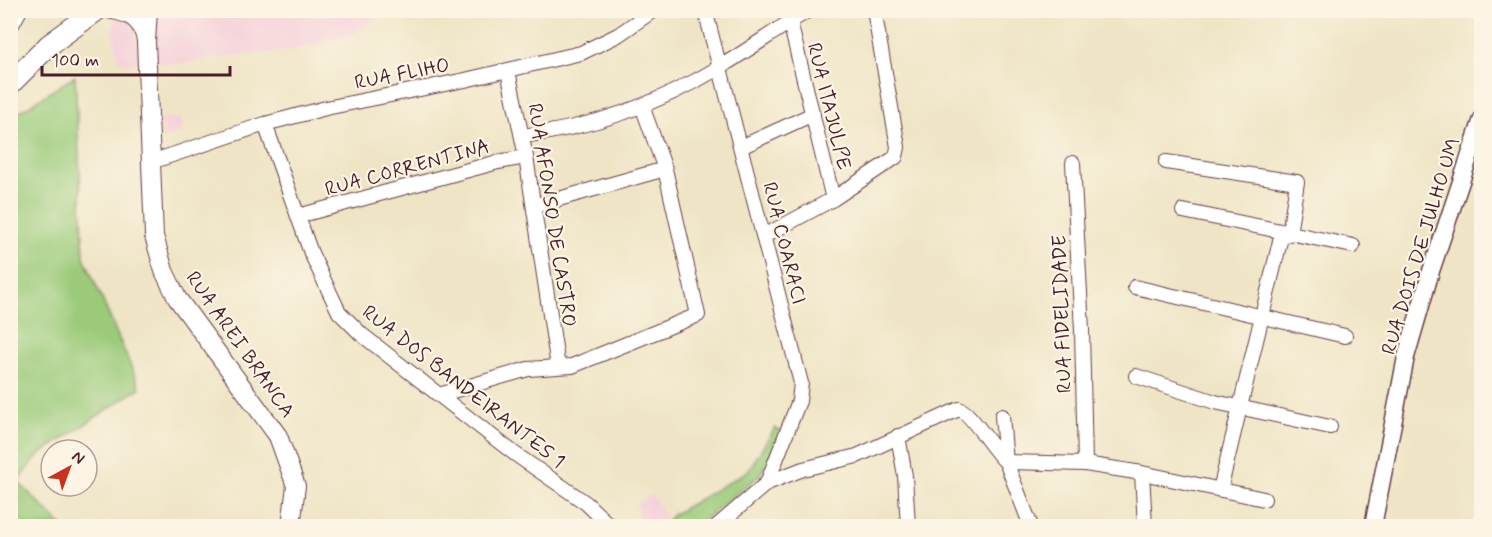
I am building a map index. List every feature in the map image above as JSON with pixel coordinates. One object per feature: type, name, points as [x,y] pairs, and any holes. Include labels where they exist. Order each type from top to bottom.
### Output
[{"type":"highway","points":[[10,21],[16,10]]},
{"type":"highway","points":[[10,84],[49,45],[113,11]]},
{"type":"main road","name":"RUA AREI BRANCA","points":[[148,10],[146,42],[154,236],[164,271],[177,298],[278,436],[296,486],[291,526]]},
{"type":"main road","name":"RUA AREI BRANCA","points":[[113,11],[143,29],[146,42]]},
{"type":"street","name":"RUA FLIHO","points":[[151,162],[265,124],[326,108],[508,71],[581,53],[618,35],[654,10]]},
{"type":"street","name":"RUA COARACI","points":[[705,10],[801,383],[801,393],[767,483]]},
{"type":"street","points":[[522,136],[585,125],[642,106],[720,67],[809,10]]},
{"type":"street","points":[[764,236],[833,199],[892,162],[896,157],[898,147],[874,10]]},
{"type":"street","name":"RUA ITAJULPE","points":[[790,22],[833,199]]},
{"type":"street","name":"RUA AFONSO DE CASTRO","points":[[508,71],[526,157],[558,367]]},
{"type":"street","points":[[439,395],[528,369],[572,366],[603,356],[698,315],[699,309],[665,169],[642,106]]},
{"type":"street","points":[[741,147],[813,114]]},
{"type":"street","name":"RUA DOIS DE JULHO UM","points":[[1373,526],[1406,357],[1449,213],[1482,119]]},
{"type":"street","name":"RUA DOS BANDEIRANTES 1","points":[[265,124],[326,288],[339,312],[361,334],[515,454],[586,503],[610,526]]},
{"type":"street","name":"RUA CORRENTINA","points":[[298,216],[498,162],[526,157]]},
{"type":"street","points":[[1166,162],[1297,182],[1220,489]]},
{"type":"street","name":"RUA FIDELIDADE","points":[[1073,163],[1082,330],[1085,464]]},
{"type":"street","points":[[534,206],[665,169]]},
{"type":"street","points":[[1183,211],[1353,246]]},
{"type":"street","points":[[1135,287],[1345,336]]},
{"type":"street","points":[[1136,376],[1239,408],[1330,427]]},
{"type":"street","points":[[717,526],[767,483],[803,469],[857,456],[957,409],[965,410],[991,447],[1006,462],[1085,464],[1142,473],[1264,499]]},
{"type":"street","points":[[1002,416],[1006,462],[1030,526]]},
{"type":"street","points":[[898,436],[905,476],[908,526]]},
{"type":"street","points":[[1142,473],[1145,526]]},
{"type":"shaded area","points":[[323,10],[389,11],[352,35],[294,50],[205,59],[186,64],[155,63],[155,11],[309,13]]},
{"type":"shaded area","points":[[116,17],[132,21],[142,60],[127,64],[118,59],[113,29]]},
{"type":"shaded area","points":[[162,118],[180,118],[183,131],[162,139]]},
{"type":"shaded area","points":[[652,494],[666,518],[640,525],[637,504]]},
{"type":"green space","points":[[75,76],[84,257],[140,388],[64,438],[39,438],[39,455],[17,481],[62,526],[11,526],[11,123],[16,114]]},
{"type":"green space","points":[[775,428],[782,432],[760,475],[696,526],[668,526],[669,519],[674,514],[748,471]]}]
